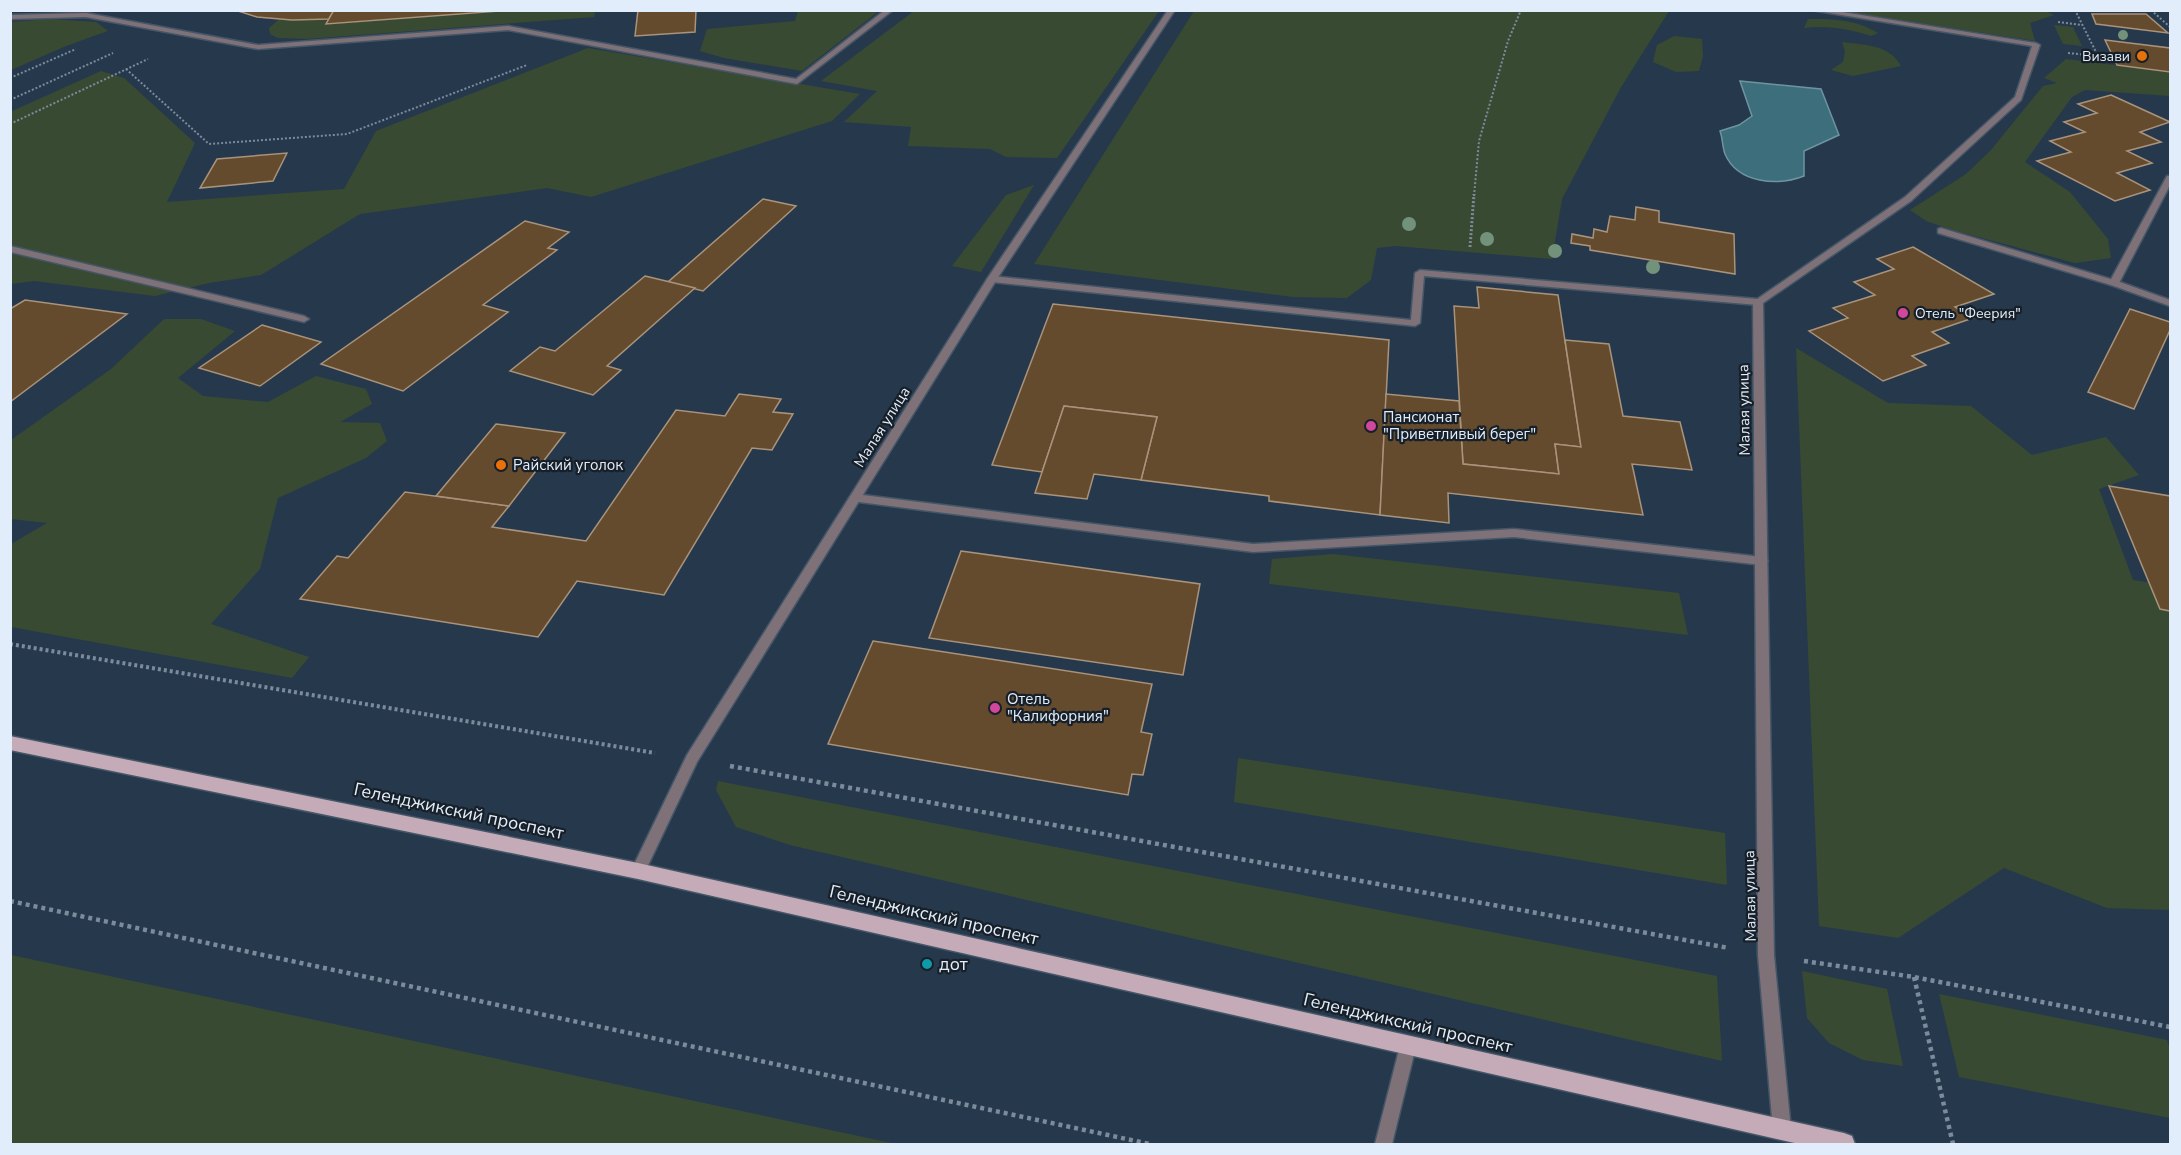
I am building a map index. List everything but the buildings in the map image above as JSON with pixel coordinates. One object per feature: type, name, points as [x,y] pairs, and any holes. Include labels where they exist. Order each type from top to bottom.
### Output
[{"type":"main road","name":"Геленджикский проспект","points":[[10,743],[638,871],[1844,1144]]},
{"type":"street","points":[[10,17],[86,15],[258,47],[508,28],[797,82],[890,10]]},
{"type":"street","name":"Малая улица","points":[[638,871],[692,759],[992,279],[1172,10]]},
{"type":"street","points":[[992,279],[1415,323],[1420,273],[1758,302],[1908,199],[2018,98],[2036,45],[1814,10]]},
{"type":"street","points":[[2114,283],[2170,178]]},
{"type":"street","points":[[1941,231],[2114,283],[2170,303]]},
{"type":"street","points":[[10,249],[304,319]]},
{"type":"street","name":"Малая улица","points":[[1758,302],[1766,955],[1782,1130]]},
{"type":"street","points":[[855,498],[1254,548],[1514,533],[1762,561]]},
{"type":"street","points":[[1383,1144],[1408,1046]]},
{"type":"path","points":[[1467,277],[1479,141],[1508,41],[1521,10]]},
{"type":"path","points":[[2035,50],[2098,56],[2075,10]]},
{"type":"path","points":[[2151,10],[2170,27]]},
{"type":"path","points":[[10,78],[132,24]]},
{"type":"path","points":[[10,100],[164,29]]},
{"type":"path","points":[[10,124],[197,36]]},
{"type":"path","points":[[126,69],[209,144],[347,134],[587,43]]},
{"type":"path","points":[[10,644],[692,759],[1766,955],[1914,976],[2170,1027]]},
{"type":"path","points":[[10,901],[1150,1144]]},
{"type":"path","points":[[1914,976],[1953,1144]]},
{"type":"shaded area","points":[[289,11],[333,11],[327,24],[512,11],[595,11],[594,17],[307,39],[278,38],[270,34],[269,28]]},
{"type":"shaded area","points":[[798,11],[879,11],[802,71],[724,58],[700,51],[707,29],[795,21]]},
{"type":"shaded area","points":[[914,11],[1159,11],[1057,158],[1006,157],[990,149],[908,146],[911,127],[844,122],[877,91],[821,81]]},
{"type":"shaded area","points":[[1194,11],[1669,11],[1620,89],[1562,199],[1552,259],[1395,246],[1377,248],[1371,280],[1347,298],[1293,297],[1034,264]]},
{"type":"shaded area","points":[[1841,11],[2046,11],[2054,15],[2030,23],[2035,41]]},
{"type":"shaded area","points":[[50,19],[96,22],[108,31],[11,70],[11,22]]},
{"type":"shaded area","points":[[1808,19],[1852,22],[1878,33],[1871,36],[1838,28],[1804,28]]},
{"type":"shaded area","points":[[2054,25],[2073,27],[2082,46],[2063,44]]},
{"type":"shaded area","points":[[1674,36],[1702,39],[1703,56],[1699,71],[1676,72],[1653,62],[1657,45]]},
{"type":"shaded area","points":[[1842,42],[1867,45],[1883,50],[1890,53],[1901,66],[1853,76],[1831,70],[1843,62],[1845,51]]},
{"type":"shaded area","points":[[588,48],[860,94],[832,121],[591,197],[547,188],[360,214],[261,275],[209,283],[155,296],[34,281],[11,284],[10,112],[101,71],[124,78],[195,143],[167,202],[344,189],[376,131]]},
{"type":"shaded area","points":[[2066,59],[2170,72],[2170,96],[2085,90],[2072,97],[2025,162],[2070,192],[2108,239],[2111,258],[2075,263],[1956,231],[1926,221],[1910,210],[1966,174],[1991,150],[2043,86],[2057,83],[2044,78]]},
{"type":"shaded area","points":[[1740,81],[1821,89],[1839,135],[1804,151],[1804,176],[1783,181],[1760,180],[1739,172],[1731,164],[1725,154],[1720,131],[1739,125],[1752,116]]},
{"type":"shaded area","points":[[1034,185],[981,272],[952,266],[1006,195]]},
{"type":"shaded area","points":[[164,319],[201,319],[235,331],[178,378],[203,396],[268,402],[316,376],[366,389],[372,404],[340,422],[380,423],[387,441],[366,458],[278,498],[260,569],[211,624],[309,657],[292,678],[11,627],[11,544],[47,523],[11,519],[11,440],[111,369]]},
{"type":"shaded area","points":[[1796,348],[1888,403],[1971,406],[2032,455],[2106,437],[2139,475],[2099,489],[2133,580],[2170,586],[2170,910],[2107,908],[2004,868],[1898,938],[1819,926]]},
{"type":"shaded area","points":[[1333,554],[1679,593],[1688,635],[1269,584],[1272,559]]},
{"type":"shaded area","points":[[1238,758],[1725,833],[1727,885],[1234,802]]},
{"type":"shaded area","points":[[718,781],[1717,976],[1722,1061],[790,845],[736,827],[716,790]]},
{"type":"shaded area","points":[[11,955],[896,1144],[11,1144]]},
{"type":"shaded area","points":[[1802,971],[1887,989],[1903,1066],[1863,1060],[1829,1043],[1807,1018]]},
{"type":"shaded area","points":[[1939,994],[2167,1040],[2170,1050],[2170,1118],[1959,1077]]},
{"type":"place","name":"Визави","points":[[2142,56]]},
{"type":"place","name":"Отель \"Феерия\"","points":[[1903,313]]},
{"type":"place","name":"Пансионат \"Приветливый берег\"","points":[[1371,426]]},
{"type":"place","name":"Райский уголок","points":[[501,465]]},
{"type":"place","name":"Отель \"Калифорния\"","points":[[995,708]]},
{"type":"place","name":"дот","points":[[927,964]]}]
